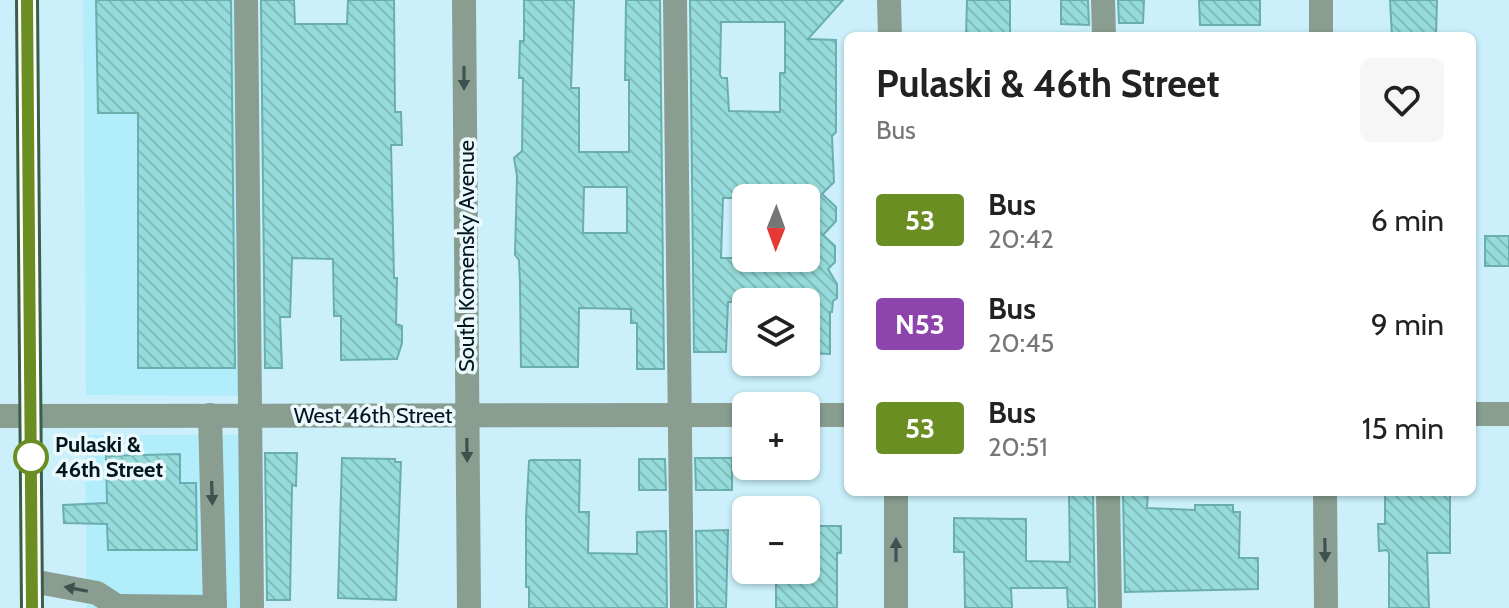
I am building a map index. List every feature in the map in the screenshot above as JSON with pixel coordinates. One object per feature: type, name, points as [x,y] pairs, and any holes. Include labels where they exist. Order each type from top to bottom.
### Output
[{"type":"main road","points":[[27,0],[32,608]]},
{"type":"street","points":[[246,0],[252,608]]},
{"type":"street","name":"South Komensky Avenue","points":[[464,0],[469,608]]},
{"type":"street","points":[[675,0],[682,608]]},
{"type":"street","points":[[889,0],[890,32]]},
{"type":"street","points":[[1103,0],[1104,32]]},
{"type":"street","points":[[1321,0],[1321,32]]},
{"type":"street","points":[[1476,414],[1509,414]]},
{"type":"street","points":[[32,581],[97,593],[115,607],[215,607],[210,415]]},
{"type":"street","name":"West 46th Street","points":[[0,416],[732,415]]},
{"type":"street","points":[[820,415],[844,415]]},
{"type":"street","points":[[896,496],[896,608]]},
{"type":"street","points":[[1108,496],[1110,608]]},
{"type":"street","points":[[1325,496],[1326,608]]},
{"type":"shaded area","points":[[83,0],[246,0],[250,396],[86,395]]},
{"type":"shaded area","points":[[85,435],[250,435],[252,608],[87,608]]},
{"type":"building","points":[[96,0],[231,0],[235,368],[138,368],[138,113],[98,113]]},
{"type":"building","points":[[261,0],[294,0],[295,24],[347,24],[348,0],[394,0],[395,112],[401,112],[402,145],[391,145],[396,324],[402,326],[402,343],[397,359],[341,360],[341,316],[334,316],[333,259],[292,258],[290,317],[280,317],[282,368],[265,368]]},
{"type":"building","points":[[524,0],[574,0],[571,88],[579,88],[579,152],[629,152],[629,80],[625,80],[626,0],[660,0],[664,369],[637,369],[637,323],[631,323],[631,309],[579,308],[578,367],[521,367],[514,158],[522,151],[523,78],[519,78],[520,41],[524,41]],"holes":[[[584,187],[627,187],[627,233],[583,233]]]},
{"type":"building","points":[[690,0],[843,0],[808,39],[836,40],[836,132],[832,136],[834,182],[822,194],[836,207],[836,221],[823,235],[835,246],[835,262],[828,269],[837,284],[837,298],[830,312],[830,354],[820,354],[820,288],[732,288],[732,302],[728,302],[726,352],[694,352]],"holes":[[[721,22],[785,22],[785,73],[780,73],[780,112],[729,111],[727,78],[720,75]]]},
{"type":"building","points":[[967,0],[1010,0],[1010,32],[966,32]]},
{"type":"building","points":[[1061,0],[1088,0],[1089,25],[1061,24]]},
{"type":"building","points":[[1118,0],[1144,0],[1143,23],[1119,23]]},
{"type":"building","points":[[1199,0],[1260,0],[1260,25],[1200,25]]},
{"type":"building","points":[[1390,0],[1437,0],[1436,32],[1392,32]]},
{"type":"building","points":[[1485,236],[1509,236],[1509,266],[1485,266]]},
{"type":"building","points":[[265,453],[297,453],[296,486],[292,485],[290,600],[267,600]]},
{"type":"building","points":[[180,454],[180,483],[196,483],[197,550],[108,550],[107,524],[64,523],[63,505],[107,503],[106,456]]},
{"type":"building","points":[[342,458],[395,459],[395,462],[401,462],[396,600],[338,598]]},
{"type":"building","points":[[695,458],[732,458],[732,490],[696,490]]},
{"type":"building","points":[[639,459],[665,459],[666,490],[639,490]]},
{"type":"building","points":[[531,460],[580,460],[579,512],[589,512],[588,553],[637,554],[637,532],[666,531],[667,608],[529,608],[526,518]]},
{"type":"building","points":[[1069,496],[1093,496],[1095,608],[1068,608],[1067,588],[1011,588],[1012,608],[965,608],[964,552],[954,552],[954,518],[1026,519],[1026,561],[1070,562]]},
{"type":"building","points":[[1123,496],[1148,496],[1147,508],[1195,510],[1195,505],[1233,505],[1233,512],[1240,512],[1239,558],[1258,558],[1258,589],[1125,592]]},
{"type":"building","points":[[1385,496],[1450,496],[1450,553],[1427,553],[1429,608],[1389,608],[1389,553],[1387,550],[1379,551],[1378,524],[1385,524]]},
{"type":"building","points":[[820,526],[841,526],[841,553],[837,553],[837,608],[776,608],[776,584],[820,584]]},
{"type":"building","points":[[728,530],[726,608],[697,608],[696,531]]},
{"type":"bus line","name":"53","points":[[27,0],[32,608]]},
{"type":"place","name":"Pulaski & 46th Street","points":[[31,457]]}]
